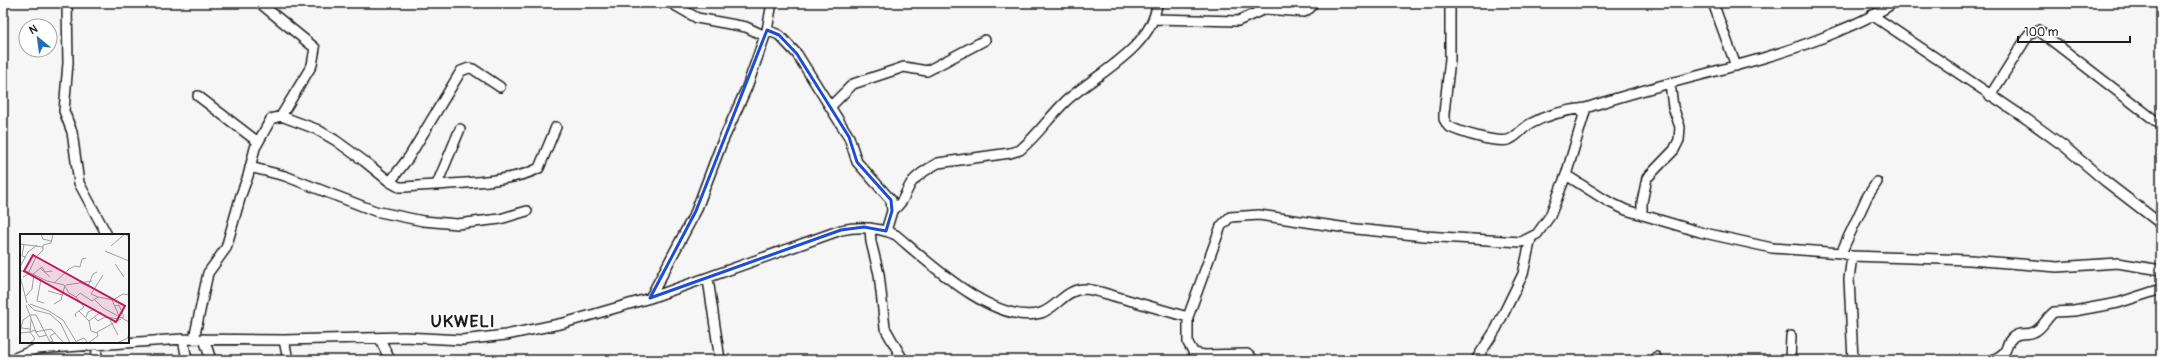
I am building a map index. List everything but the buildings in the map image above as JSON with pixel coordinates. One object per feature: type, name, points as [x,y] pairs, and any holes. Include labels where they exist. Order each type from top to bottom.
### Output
[{"type":"street","points":[[67,3],[68,63],[64,111],[72,132],[81,190],[98,216],[107,234]]},
{"type":"street","points":[[671,3],[697,18],[779,35],[797,54],[831,106],[849,137],[857,162],[891,200],[892,211],[886,231]]},
{"type":"street","points":[[650,298],[696,211],[721,145],[747,87],[766,33],[772,3]]},
{"type":"street","points":[[892,211],[903,202],[913,180],[934,165],[1010,153],[1020,150],[1068,99],[1104,73],[1145,36],[1154,19],[1157,3]]},
{"type":"street","points":[[1154,19],[1238,21],[1265,9],[1304,12],[1310,8],[1313,3]]},
{"type":"street","points":[[1450,3],[1450,60],[1444,119],[1448,126],[1480,136],[1504,140],[1511,139],[1528,125],[1540,118],[1558,112],[1586,108],[1670,83],[1736,66],[1816,41],[1872,15],[1893,3]]},
{"type":"street","points":[[1712,3],[1736,66]]},
{"type":"street","points":[[261,4],[315,48],[312,65],[281,116]]},
{"type":"street","points":[[1872,15],[2064,147],[2104,182],[2161,224]]},
{"type":"street","points":[[1990,96],[2029,34],[2038,30],[2161,125]]},
{"type":"street","points":[[831,106],[853,84],[904,67],[927,71],[985,40]]},
{"type":"street","points":[[390,182],[408,157],[462,71],[469,68],[473,69],[500,87]]},
{"type":"street","points":[[1642,215],[1642,202],[1647,178],[1674,150],[1679,140],[1680,127],[1673,107],[1670,83]]},
{"type":"street","points":[[198,96],[258,142]]},
{"type":"street","points":[[1254,360],[1247,354],[1204,355],[1194,353],[1188,343],[1188,317],[1221,226],[1225,220],[1236,215],[1259,215],[1346,228],[1424,236],[1521,242],[1531,238],[1544,227],[1550,216],[1566,175],[1586,108]]},
{"type":"street","points":[[194,339],[208,273],[226,248],[258,142],[271,119],[281,116],[316,129],[335,140],[390,182],[399,187],[489,180],[535,170],[541,163],[556,127]]},
{"type":"street","points":[[437,184],[460,129]]},
{"type":"street","points":[[250,167],[285,176],[375,211],[437,223],[450,224],[500,219],[527,211]]},
{"type":"street","points":[[1566,175],[1607,201],[1642,215],[1700,232],[1772,248],[1841,253],[1852,256],[1970,260],[2057,267],[2117,263],[2161,270]]},
{"type":"street","points":[[1841,253],[1867,197],[1877,182]]},
{"type":"street","points":[[129,342],[183,339],[284,340],[331,338],[462,340],[506,335],[564,323],[650,298],[708,279],[852,227],[870,228],[886,231],[896,235],[957,285],[978,299],[1001,309],[1029,314],[1041,312],[1048,310],[1066,294],[1084,289],[1188,317]]},
{"type":"street","points":[[870,228],[871,248],[879,274],[885,328],[903,360]]},
{"type":"street","points":[[1476,360],[1496,329],[1523,274],[1531,238]]},
{"type":"street","points":[[1852,256],[1849,283],[1853,360]]},
{"type":"street","points":[[708,279],[720,360]]},
{"type":"street","points":[[1993,360],[2007,351],[2013,337],[2020,333],[2028,334],[2036,331],[2054,312],[2074,312],[2118,304],[2161,289]]},
{"type":"street","points":[[1790,360],[1791,336]]},
{"type":"street","points":[[183,339],[187,360]]},
{"type":"street","points":[[204,339],[211,360]]},
{"type":"street","points":[[380,339],[390,360]]},
{"type":"street","points":[[284,340],[288,360]]},
{"type":"street","points":[[10,360],[36,349],[98,343],[96,360]]},
{"type":"highlighted area","points":[[767,30],[779,35],[797,54],[849,137],[857,162],[891,200],[892,211],[886,231],[864,227],[841,230],[650,298],[696,211]]},
{"type":"district","name":"UKWELI","points":[[463,321]]}]
